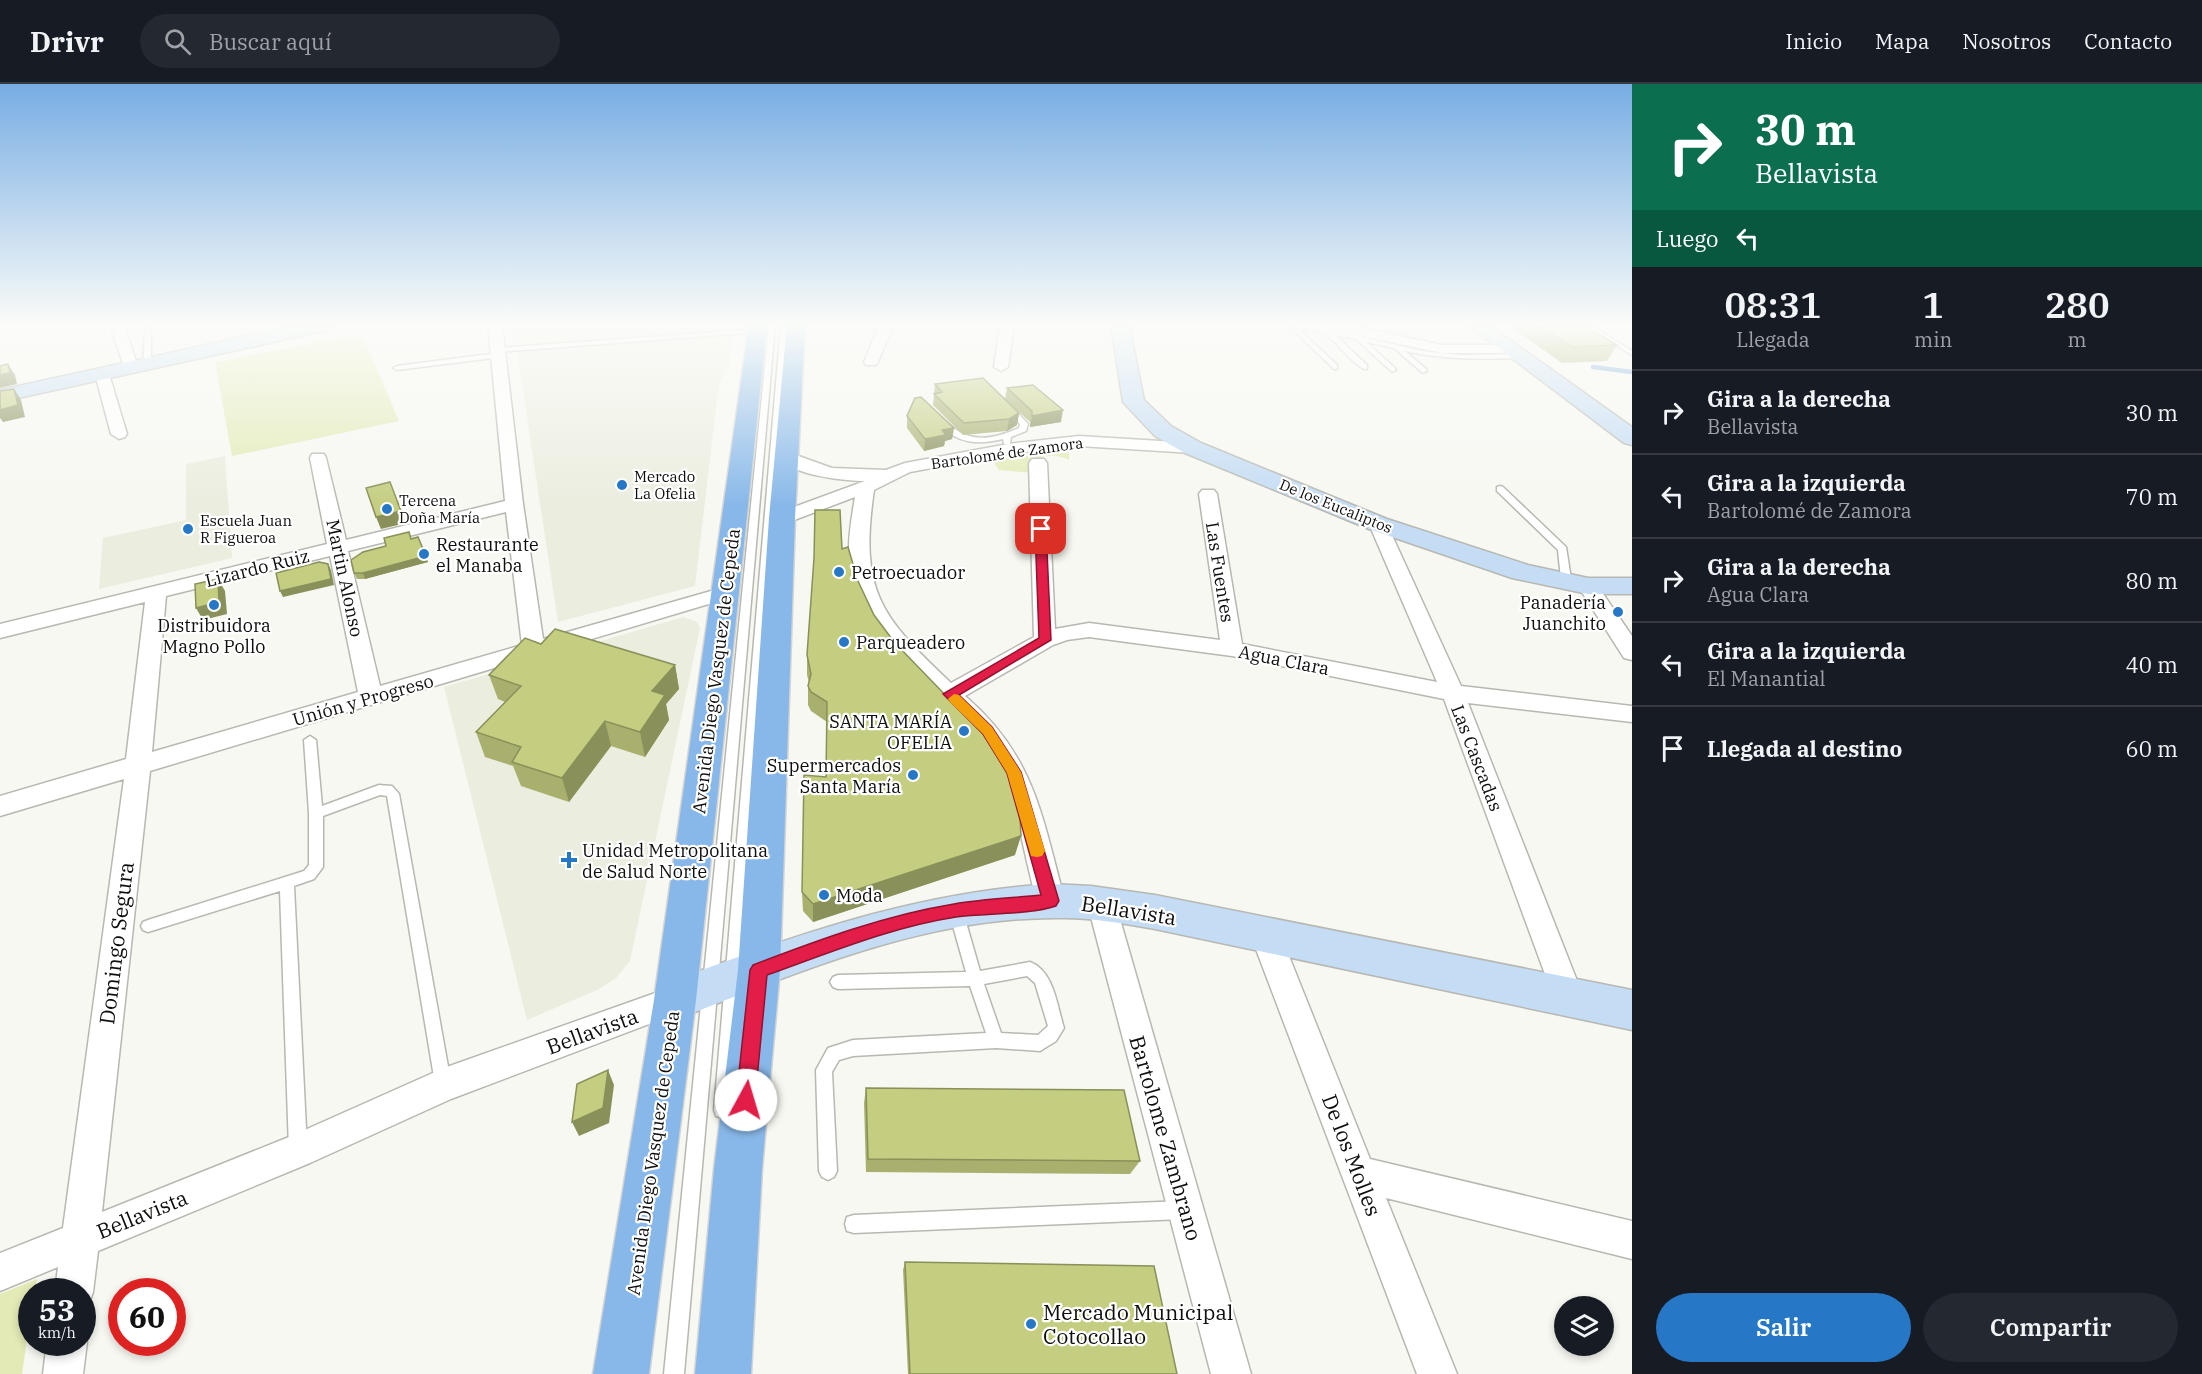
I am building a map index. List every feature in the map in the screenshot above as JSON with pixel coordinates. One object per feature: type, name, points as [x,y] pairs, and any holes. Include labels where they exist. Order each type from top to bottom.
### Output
[{"type":"main road","name":"Avenida Diego Vasquez de Cepeda","points":[[723,1374],[738,1169],[719,984],[725,593],[755,385]]},
{"type":"main road","name":"Avenida Diego Vasquez de Cepeda","points":[[621,1374],[719,984],[782,518],[792,385]]},
{"type":"street","points":[[0,396],[50,385]]},
{"type":"street","points":[[105,385],[119,434]]},
{"type":"street","points":[[501,385],[514,504],[534,650]]},
{"type":"street","name":"De los Eucaliptos","points":[[1131,385],[1134,402],[1163,431],[1192,448],[1378,524],[1522,572],[1577,583],[1632,586]]},
{"type":"street","points":[[1560,385],[1632,438]]},
{"type":"street","points":[[1577,385],[1632,425]]},
{"type":"street","name":"Bartolomé de Zamora","points":[[787,458],[812,469],[844,476],[894,472],[1008,442],[1079,441],[1192,448]]},
{"type":"street","name":"Martin Alonso","points":[[318,458],[371,698]]},
{"type":"street","points":[[1038,463],[1045,640]]},
{"type":"street","name":"Bartolomé de Zamora","points":[[782,518],[867,487],[894,472]]},
{"type":"street","points":[[867,487],[862,503],[857,547],[862,577],[873,610],[896,642],[988,730],[1014,772],[1051,901]]},
{"type":"street","name":"Las Fuentes","points":[[1208,494],[1232,649]]},
{"type":"street","name":"Lizardo Ruiz","points":[[0,631],[514,504]]},
{"type":"street","name":"Las Cascadas","points":[[1378,524],[1453,693],[1568,996]]},
{"type":"street","points":[[1577,583],[1632,653]]},
{"type":"street","name":"Domingo Segura","points":[[76,1278],[138,766],[156,593]]},
{"type":"street","name":"Unión y Progreso","points":[[0,806],[534,650],[570,645],[725,593]]},
{"type":"street","name":"Agua Clara","points":[[950,694],[1045,640],[1064,633],[1089,630],[1232,649],[1453,693],[1632,714]]},
{"type":"street","name":"Bellavista","points":[[0,1272],[298,1151],[444,1085],[870,931],[956,910],[1051,901],[1101,902],[1632,1010]]},
{"type":"street","name":"Bartolome Zambrano","points":[[1101,902],[1231,1374]]},
{"type":"street","name":"De los Molles","points":[[1266,936],[1361,1174],[1437,1374]]},
{"type":"street","points":[[1361,1174],[1632,1240]]},
{"type":"street","points":[[63,1374],[65,1356]]},
{"type":"lane","points":[[674,1374],[719,984],[760,385]]},
{"type":"lane","points":[[721,1118],[719,984],[760,385]]},
{"type":"lane","points":[[939,420],[960,439],[991,439],[1008,442],[1023,429],[1024,424],[998,399]]},
{"type":"lane","points":[[1500,489],[1563,549],[1577,583]]},
{"type":"lane","points":[[148,926],[287,883],[309,875],[316,867],[316,813],[310,740]]},
{"type":"lane","points":[[316,813],[379,790],[387,789],[393,794],[444,1085]]},
{"type":"lane","points":[[287,883],[298,1151]]},
{"type":"lane","points":[[956,910],[975,979],[996,1040]]},
{"type":"lane","points":[[828,1171],[824,1070],[834,1054],[853,1048],[996,1040],[1040,1043],[1056,1028],[1041,979],[1030,969],[975,979],[838,982]]},
{"type":"lane","points":[[854,1224],[1186,1210]]},
{"type":"shaded area","name":"Mercado La Ofelia","points":[[522,385],[719,385],[695,586],[558,622]]},
{"type":"shaded area","name":"Escuela Juan R Figueroa","points":[[225,456],[232,558],[99,589],[103,538],[186,520],[186,464]]},
{"type":"shaded area","name":"Unidad Metropolitana de Salud Norte","points":[[683,617],[697,622],[700,628],[630,961],[616,978],[597,990],[527,1020],[444,687]]},
{"type":"green space","points":[[219,385],[384,385],[399,421],[232,456]]},
{"type":"green space","points":[[1069,449],[1069,460],[1056,456],[1043,457],[1035,461],[1033,473],[999,470],[993,461]]},
{"type":"green space","points":[[18,1287],[18,1356],[25,1356],[22,1374],[0,1374],[0,1294]]},
{"type":"building","points":[[936,385],[990,385],[1019,413],[1009,419],[964,423],[934,394],[942,392]]},
{"type":"building","points":[[1033,385],[1063,410],[1032,416],[1032,411],[1007,388]]},
{"type":"building","points":[[14,389],[18,405],[0,410],[0,391]]},
{"type":"building","points":[[921,397],[954,428],[942,430],[946,435],[925,439],[907,416],[915,398]]},
{"type":"building","points":[[390,482],[401,511],[376,517],[366,488]]},
{"type":"building","name":"Supermercados Santa María","points":[[815,510],[840,510],[842,549],[848,547],[858,581],[874,615],[895,643],[985,736],[993,734],[1012,774],[1019,799],[1021,836],[813,904],[802,892],[804,775],[826,777],[827,702],[811,692],[808,686],[811,674],[807,655]]},
{"type":"building","points":[[409,532],[411,539],[418,537],[426,556],[363,573],[354,573],[351,560],[363,552],[386,546],[384,538]]},
{"type":"building","points":[[319,562],[328,564],[331,579],[280,591],[276,573]]},
{"type":"building","points":[[218,579],[219,602],[196,608],[195,584]]},
{"type":"building","name":"Unidad Metropolitana de Salud Norte","points":[[555,629],[675,665],[652,691],[665,695],[640,732],[605,721],[562,778],[512,762],[521,747],[476,732],[521,686],[489,675],[525,638],[541,644]]},
{"type":"building","points":[[608,1070],[603,1108],[572,1122],[577,1084]]},
{"type":"building","points":[[866,1088],[1124,1090],[1140,1161],[868,1159]]},
{"type":"building","name":"Mercado Municipal Cotocollao","points":[[905,1262],[1154,1266],[1177,1374],[910,1374]]},
{"type":"slow traffic","points":[[954,699],[988,730],[1014,772],[1037,851]]},
{"type":"place","name":"Mercado La Ofelia","points":[[622,485]]},
{"type":"place","name":"Tercena Doña María","points":[[387,509]]},
{"type":"place","name":"Escuela Juan R Figueroa","points":[[188,529]]},
{"type":"place","name":"Restaurante el Manaba","points":[[424,554]]},
{"type":"place","name":"Petroecuador","points":[[839,572]]},
{"type":"place","name":"Distribuidora Magno Pollo","points":[[214,605]]},
{"type":"place","name":"Panadería Juanchito","points":[[1618,612]]},
{"type":"place","name":"Parqueadero","points":[[844,642]]},
{"type":"place","name":"SANTA MARÍA OFELIA","points":[[964,731]]},
{"type":"place","name":"Supermercados Santa María","points":[[913,775]]},
{"type":"place","name":"Unidad Metropolitana de Salud Norte","points":[[569,860]]},
{"type":"place","name":"Moda","points":[[824,895]]},
{"type":"place","name":"Mercado Municipal Cotocollao","points":[[1031,1324]]},
{"type":"route","points":[[746,1100],[759,970],[870,931],[914,919],[956,910],[1051,901],[1014,772],[988,730],[950,694],[1045,640],[1041,529]]}]
